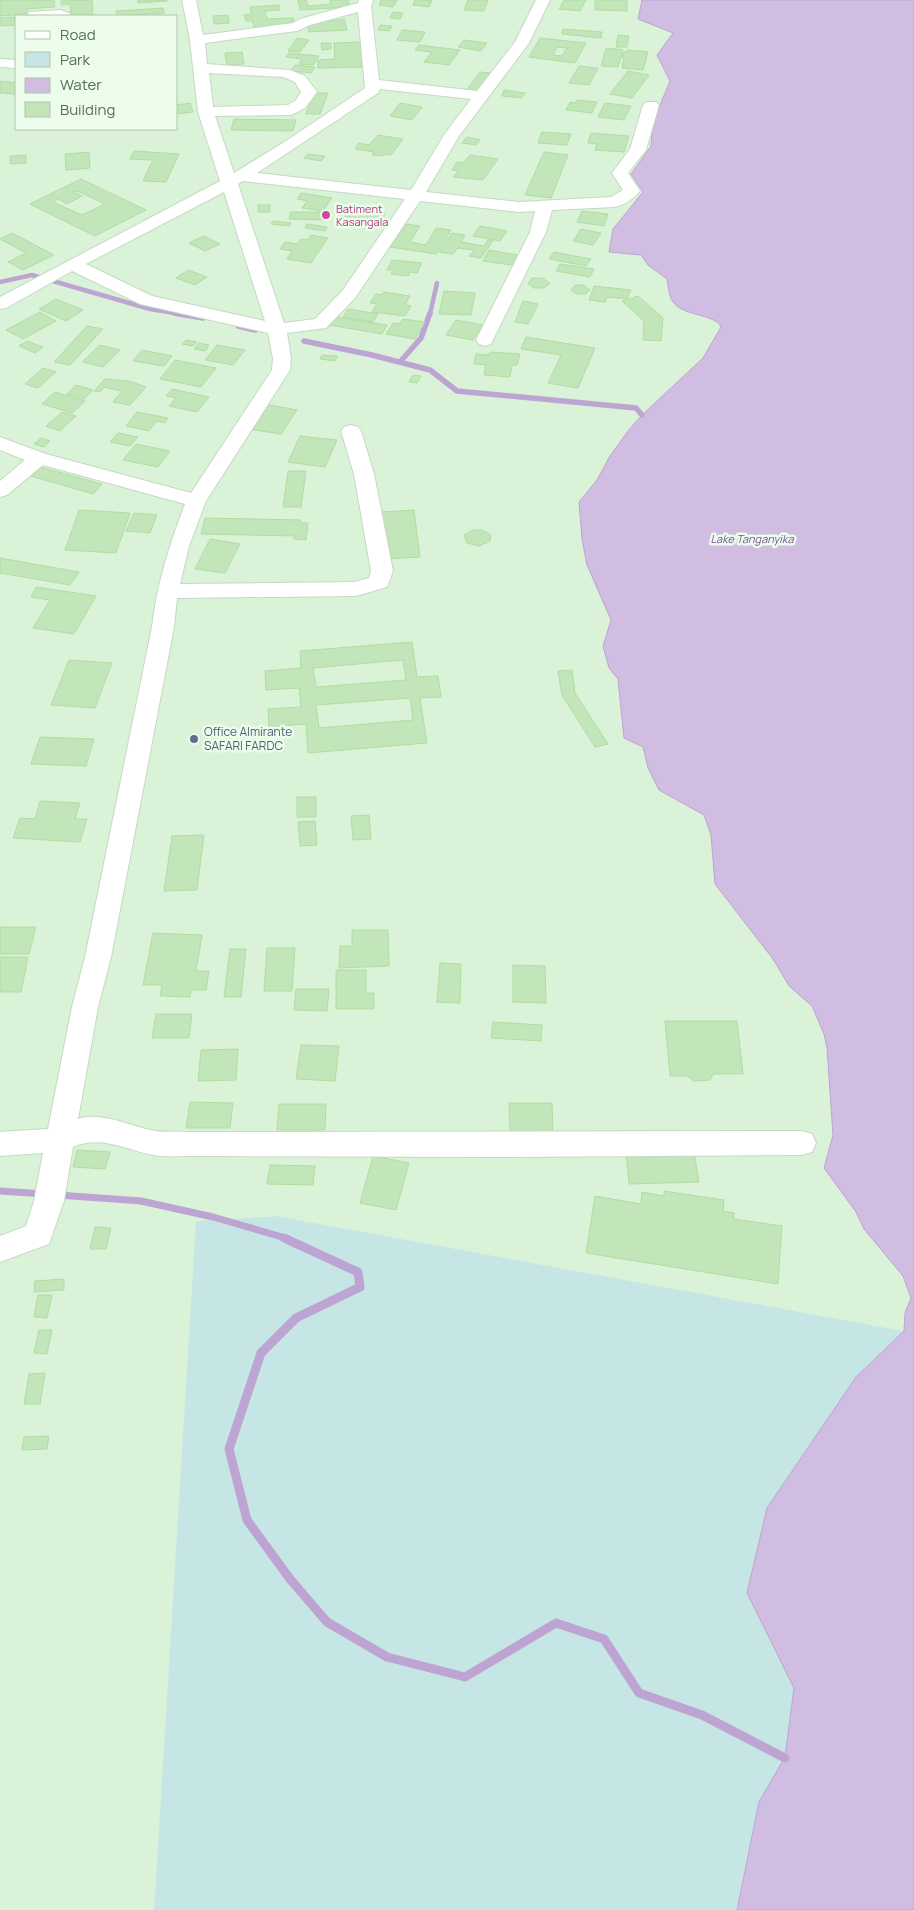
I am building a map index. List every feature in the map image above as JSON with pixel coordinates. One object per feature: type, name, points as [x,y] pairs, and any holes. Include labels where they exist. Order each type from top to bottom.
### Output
[{"type":"street","points":[[0,1249],[38,1235],[49,1200],[85,1007],[98,957],[163,627],[167,591],[179,546],[196,501],[281,370],[282,358],[278,329],[235,179],[206,112],[195,56],[189,0]]},
{"type":"street","points":[[70,267],[146,300],[278,329],[320,324],[349,294],[415,196],[452,135],[522,43],[543,0]]},
{"type":"street","points":[[3,300],[70,267],[235,179],[373,90],[365,3],[305,22],[297,27],[195,56]]},
{"type":"street","points":[[34,15],[62,15]]},
{"type":"street","points":[[195,56],[285,73],[300,79],[309,92],[298,107],[290,110],[206,112]]},
{"type":"street","points":[[0,63],[15,64]]},
{"type":"street","points":[[373,84],[481,96]]},
{"type":"street","points":[[235,179],[520,207],[615,202],[632,191],[620,173],[638,150],[651,105]]},
{"type":"street","points":[[485,340],[538,232],[545,206]]},
{"type":"street","points":[[167,591],[356,589],[379,582],[382,571],[364,474],[351,431]]},
{"type":"street","points":[[0,443],[39,458],[196,501]]},
{"type":"street","points":[[0,491],[39,458]]},
{"type":"street","points":[[0,1144],[58,1146],[84,1129],[118,1132],[153,1142],[187,1144],[491,1145],[802,1142]]},
{"type":"shaded area","points":[[0,0],[642,0],[639,19],[673,33],[657,55],[671,81],[653,122],[651,146],[631,174],[643,192],[613,229],[610,252],[641,255],[648,265],[667,279],[670,294],[691,314],[716,321],[721,327],[703,358],[642,415],[628,431],[610,456],[597,480],[579,501],[582,539],[587,565],[611,620],[603,646],[609,668],[618,679],[624,738],[643,747],[648,768],[659,790],[704,815],[711,835],[715,884],[773,959],[789,986],[812,1006],[824,1034],[827,1048],[833,1135],[824,1168],[856,1212],[864,1229],[903,1276],[911,1298],[905,1313],[904,1331],[276,1216],[197,1221],[154,1910],[0,1910]]},
{"type":"green space","points":[[276,1216],[904,1331],[856,1377],[822,1430],[748,1593],[794,1688],[785,1758],[759,1802],[737,1910],[154,1910],[196,1221]]},
{"type":"water","name":"Lake Tanganyika","points":[[642,0],[914,0],[914,1910],[737,1910],[759,1802],[785,1757],[794,1688],[747,1593],[767,1508],[856,1377],[904,1331],[905,1313],[911,1298],[903,1276],[864,1229],[856,1212],[824,1168],[833,1135],[827,1048],[824,1034],[812,1006],[789,986],[773,959],[715,884],[711,835],[704,815],[659,790],[648,768],[643,747],[624,738],[618,679],[609,668],[603,646],[611,620],[587,565],[582,539],[579,502],[597,480],[610,456],[628,431],[642,415],[703,358],[721,327],[713,320],[678,307],[671,297],[667,279],[648,265],[641,255],[609,252],[613,229],[643,192],[631,174],[651,146],[653,122],[670,81],[657,55],[673,33],[638,19]]},
{"type":"building","points":[[0,0],[54,0],[55,7],[27,9],[27,14],[0,16]]},
{"type":"building","points":[[92,0],[93,15],[71,15],[70,4],[61,5],[61,1]]},
{"type":"building","points":[[138,0],[167,0],[167,1],[138,3]]},
{"type":"building","points":[[298,0],[306,0],[308,6],[331,4],[330,0],[348,0],[350,7],[300,10]]},
{"type":"building","points":[[381,0],[397,0],[393,7],[379,5]]},
{"type":"building","points":[[415,0],[432,0],[429,7],[413,5]]},
{"type":"building","points":[[468,0],[488,0],[484,11],[464,10]]},
{"type":"building","points":[[564,0],[586,0],[580,11],[559,9]]},
{"type":"building","points":[[595,0],[627,0],[627,11],[595,10]]},
{"type":"building","points":[[279,5],[280,10],[265,11],[267,19],[293,18],[295,25],[254,27],[252,21],[246,21],[244,15],[251,14],[250,7]]},
{"type":"building","points":[[163,8],[164,13],[117,15],[116,11]]},
{"type":"building","points":[[393,12],[403,13],[400,19],[390,18]]},
{"type":"building","points":[[228,15],[229,23],[214,24],[213,16]]},
{"type":"building","points":[[15,17],[15,25],[0,26],[0,18]]},
{"type":"building","points":[[344,19],[347,30],[309,32],[307,24]]},
{"type":"building","points":[[380,25],[392,26],[389,31],[378,30]]},
{"type":"building","points":[[563,29],[602,32],[601,38],[562,34]]},
{"type":"building","points":[[402,30],[425,32],[420,42],[397,40]]},
{"type":"building","points":[[618,35],[629,36],[627,47],[616,47]]},
{"type":"building","points":[[297,38],[309,40],[300,52],[288,51]]},
{"type":"building","points":[[540,38],[586,43],[575,63],[529,57]],"holes":[[[557,47],[567,48],[562,56],[553,55]]]},
{"type":"building","points":[[464,40],[487,43],[481,51],[458,47]]},
{"type":"building","points":[[363,42],[360,59],[364,58],[365,67],[318,68],[318,60],[335,59],[334,43]]},
{"type":"building","points":[[321,43],[331,43],[331,49],[322,50]]},
{"type":"building","points":[[419,45],[460,50],[449,65],[424,62],[432,52],[415,50]]},
{"type":"building","points":[[606,48],[623,50],[618,67],[601,66]]},
{"type":"building","points":[[627,50],[648,52],[643,70],[622,68],[624,58],[622,58]]},
{"type":"building","points":[[242,52],[244,64],[227,65],[225,53]]},
{"type":"building","points":[[289,53],[319,56],[313,65],[299,64],[302,59],[286,57]]},
{"type":"building","points":[[295,65],[315,67],[311,73],[291,71]]},
{"type":"building","points":[[579,66],[598,68],[589,85],[569,83]]},
{"type":"building","points":[[628,71],[649,75],[632,98],[610,94]]},
{"type":"building","points":[[480,72],[491,73],[477,92],[466,91]]},
{"type":"building","points":[[0,81],[15,83],[15,94],[0,93]]},
{"type":"building","points":[[504,90],[525,93],[522,98],[502,96]]},
{"type":"building","points":[[314,93],[328,93],[320,114],[306,114]]},
{"type":"building","points":[[577,100],[597,102],[592,113],[566,110],[570,102],[575,103]]},
{"type":"building","points":[[190,103],[193,112],[178,114],[178,105]]},
{"type":"building","points":[[400,103],[422,107],[412,120],[390,116]]},
{"type":"building","points":[[605,103],[631,106],[624,120],[598,117]]},
{"type":"building","points":[[234,119],[296,120],[293,131],[231,130]]},
{"type":"building","points":[[542,132],[571,134],[567,145],[538,143]]},
{"type":"building","points":[[591,133],[629,136],[624,152],[595,150],[597,144],[588,143]]},
{"type":"building","points":[[378,135],[403,139],[391,155],[372,155],[374,152],[355,149],[359,143],[369,145]]},
{"type":"building","points":[[467,137],[480,140],[476,145],[462,143]]},
{"type":"building","points":[[134,151],[179,154],[166,182],[143,181],[153,160],[130,159]]},
{"type":"building","points":[[89,152],[90,168],[66,170],[65,154]]},
{"type":"building","points":[[544,152],[568,155],[551,198],[525,195]]},
{"type":"building","points":[[308,154],[325,156],[321,161],[304,158]]},
{"type":"building","points":[[26,155],[26,163],[10,164],[10,156]]},
{"type":"building","points":[[470,155],[498,159],[483,180],[453,177],[458,171],[452,170],[457,162],[463,163]]},
{"type":"building","points":[[81,179],[146,210],[95,236],[30,204]],"holes":[[[77,191],[105,204],[82,215],[53,202],[58,199],[67,204],[82,196],[73,192]]]},
{"type":"building","points":[[301,193],[332,198],[323,211],[302,208],[307,201],[297,199]]},
{"type":"building","points":[[258,205],[270,205],[270,212],[258,212]]},
{"type":"building","points":[[340,207],[378,208],[377,213],[385,213],[383,219],[376,219],[372,229],[347,227],[351,217],[337,216]]},
{"type":"building","points":[[582,211],[608,214],[604,226],[577,222]]},
{"type":"building","points":[[291,212],[330,212],[328,220],[289,219]]},
{"type":"building","points":[[273,221],[291,223],[289,226],[271,224]]},
{"type":"building","points":[[307,224],[327,227],[325,231],[305,228]]},
{"type":"building","points":[[406,224],[420,226],[410,242],[426,245],[436,228],[451,230],[436,254],[390,247]]},
{"type":"building","points":[[480,226],[507,231],[500,241],[473,236]]},
{"type":"building","points":[[581,229],[601,233],[593,245],[573,241]]},
{"type":"building","points":[[12,233],[54,255],[23,270],[8,262],[26,253],[0,239]]},
{"type":"building","points":[[452,233],[465,235],[461,242],[484,246],[488,240],[493,241],[481,258],[469,256],[474,250],[458,248],[453,254],[439,252]]},
{"type":"building","points":[[311,235],[328,238],[311,263],[287,259],[292,251],[280,249],[285,242],[297,244],[301,239],[307,240]]},
{"type":"building","points":[[204,236],[220,244],[205,251],[189,243]]},
{"type":"building","points":[[489,250],[517,255],[511,265],[483,261]]},
{"type":"building","points":[[554,252],[591,259],[586,266],[549,259]]},
{"type":"building","points":[[392,260],[422,263],[417,273],[410,272],[408,276],[391,274],[393,270],[387,270]]},
{"type":"building","points":[[560,264],[594,269],[590,277],[556,271]]},
{"type":"building","points":[[188,270],[207,277],[195,285],[176,278]]},
{"type":"building","points":[[532,278],[542,278],[550,283],[544,288],[534,288],[528,284]]},
{"type":"building","points":[[575,285],[584,285],[590,290],[586,294],[576,294],[571,290]]},
{"type":"building","points":[[594,286],[631,290],[627,299],[607,297],[605,302],[589,300]]},
{"type":"building","points":[[444,291],[475,293],[471,315],[439,314]]},
{"type":"building","points":[[384,292],[410,296],[405,305],[411,306],[405,316],[372,312],[377,304],[370,303],[376,294],[382,295]]},
{"type":"building","points":[[638,296],[663,318],[661,341],[643,340],[644,321],[622,301]]},
{"type":"building","points":[[56,299],[83,310],[66,321],[39,309]]},
{"type":"building","points":[[523,301],[538,304],[528,324],[515,322]]},
{"type":"building","points":[[348,309],[378,314],[373,322],[343,317]]},
{"type":"building","points":[[40,312],[56,321],[23,339],[6,330]]},
{"type":"building","points":[[335,317],[387,325],[382,334],[329,325]]},
{"type":"building","points":[[403,319],[425,322],[415,339],[386,334],[393,323],[400,324]]},
{"type":"building","points":[[456,320],[483,325],[473,340],[446,335]]},
{"type":"building","points":[[87,326],[103,329],[70,365],[54,362]]},
{"type":"building","points":[[526,337],[595,348],[578,388],[548,383],[561,355],[521,349]]},
{"type":"building","points":[[186,340],[197,342],[193,346],[182,344]]},
{"type":"building","points":[[27,341],[43,347],[35,353],[19,346]]},
{"type":"building","points":[[199,343],[209,345],[205,351],[194,349]]},
{"type":"building","points":[[100,345],[120,350],[103,367],[82,362]]},
{"type":"building","points":[[217,345],[245,350],[233,365],[205,360]]},
{"type":"building","points":[[142,350],[172,356],[164,366],[133,361]]},
{"type":"building","points":[[490,352],[520,354],[517,365],[512,365],[510,377],[484,375],[486,365],[474,364],[476,354],[489,355]]},
{"type":"building","points":[[322,355],[337,356],[335,361],[320,359]]},
{"type":"building","points":[[175,360],[216,368],[201,387],[160,379]]},
{"type":"building","points":[[43,368],[56,372],[38,388],[25,384]]},
{"type":"building","points":[[413,375],[421,376],[417,383],[409,382]]},
{"type":"building","points":[[105,379],[129,381],[146,387],[130,405],[113,402],[122,391],[104,387],[100,392],[94,391]]},
{"type":"building","points":[[76,385],[93,390],[84,399],[67,394]]},
{"type":"building","points":[[172,389],[209,397],[197,412],[169,406],[176,398],[166,396]]},
{"type":"building","points":[[55,392],[85,401],[72,413],[42,404]]},
{"type":"building","points":[[264,404],[297,410],[281,434],[248,429]]},
{"type":"building","points":[[62,412],[76,416],[60,431],[46,426]]},
{"type":"building","points":[[137,412],[168,418],[165,423],[156,421],[149,431],[126,426]]},
{"type":"building","points":[[118,433],[138,437],[130,446],[110,442]]},
{"type":"building","points":[[300,436],[337,440],[325,467],[288,462]]},
{"type":"building","points":[[41,438],[50,441],[44,447],[34,444]]},
{"type":"building","points":[[136,444],[170,451],[158,467],[123,460]]},
{"type":"building","points":[[40,467],[102,484],[93,494],[31,476]]},
{"type":"building","points":[[288,471],[306,471],[301,507],[283,507]]},
{"type":"building","points":[[79,510],[130,513],[116,553],[65,550]]},
{"type":"building","points":[[414,510],[420,557],[387,559],[381,512]]},
{"type":"building","points":[[134,513],[157,515],[150,533],[126,531]]},
{"type":"building","points":[[205,518],[301,520],[300,523],[308,523],[306,540],[294,539],[294,536],[201,534]]},
{"type":"building","points":[[473,530],[481,530],[488,533],[491,535],[490,541],[479,546],[467,543],[464,535]]},
{"type":"building","points":[[210,539],[240,544],[225,573],[195,569]]},
{"type":"building","points":[[0,558],[79,572],[70,585],[0,573]]},
{"type":"building","points":[[36,587],[96,596],[74,634],[33,628],[50,600],[31,597]]},
{"type":"building","points":[[412,642],[417,677],[438,676],[441,697],[420,698],[427,743],[308,753],[306,724],[269,727],[268,709],[301,707],[299,688],[266,690],[265,671],[301,668],[300,651]],"holes":[[[403,660],[406,680],[316,687],[313,668]],[[410,698],[413,720],[319,728],[316,705]]]},
{"type":"building","points":[[69,660],[112,663],[95,708],[51,705]]},
{"type":"building","points":[[572,670],[575,693],[608,744],[595,747],[562,695],[558,671]]},
{"type":"building","points":[[40,737],[94,739],[86,766],[31,764]]},
{"type":"building","points":[[297,797],[316,797],[316,817],[297,817]]},
{"type":"building","points":[[40,801],[80,803],[75,819],[87,819],[80,842],[13,838],[20,818],[35,819]]},
{"type":"building","points":[[369,815],[371,839],[353,840],[351,816]]},
{"type":"building","points":[[315,821],[317,845],[300,846],[298,822]]},
{"type":"building","points":[[204,835],[197,890],[164,891],[172,836]]},
{"type":"building","points":[[0,927],[36,927],[29,954],[0,954]]},
{"type":"building","points":[[352,930],[388,930],[389,966],[339,968],[340,946],[352,946]]},
{"type":"building","points":[[153,933],[202,935],[196,971],[209,971],[206,990],[191,990],[190,997],[160,996],[162,985],[143,985]]},
{"type":"building","points":[[267,948],[295,948],[292,991],[264,991]]},
{"type":"building","points":[[230,949],[246,949],[241,997],[224,997]]},
{"type":"building","points":[[0,957],[28,957],[21,992],[0,992]]},
{"type":"building","points":[[440,963],[461,964],[460,1003],[437,1002]]},
{"type":"building","points":[[513,965],[545,966],[546,1003],[513,1002]]},
{"type":"building","points":[[336,970],[366,970],[366,993],[374,993],[374,1009],[336,1009]]},
{"type":"building","points":[[296,989],[329,989],[327,1011],[294,1010]]},
{"type":"building","points":[[156,1014],[192,1014],[189,1038],[152,1038]]},
{"type":"building","points":[[665,1021],[737,1021],[743,1074],[713,1074],[710,1080],[694,1081],[687,1076],[670,1076]]},
{"type":"building","points":[[493,1022],[542,1025],[541,1041],[491,1038]]},
{"type":"building","points":[[301,1045],[339,1046],[335,1081],[296,1079]]},
{"type":"building","points":[[238,1049],[236,1080],[198,1081],[201,1050]]},
{"type":"building","points":[[190,1102],[233,1103],[230,1128],[186,1128]]},
{"type":"building","points":[[509,1103],[552,1103],[553,1133],[510,1133]]},
{"type":"building","points":[[279,1104],[326,1104],[325,1130],[277,1130]]},
{"type":"building","points":[[77,1150],[110,1152],[105,1169],[73,1167]]},
{"type":"building","points":[[694,1151],[699,1182],[629,1184],[626,1152]]},
{"type":"building","points":[[373,1156],[409,1163],[396,1210],[360,1203]]},
{"type":"building","points":[[270,1165],[315,1166],[313,1185],[267,1184]]},
{"type":"building","points":[[664,1191],[724,1200],[723,1211],[734,1213],[734,1219],[782,1226],[778,1284],[586,1253],[595,1196],[641,1204],[642,1192],[664,1196]]},
{"type":"building","points":[[95,1227],[111,1228],[106,1249],[90,1249]]},
{"type":"building","points":[[64,1279],[64,1290],[34,1292],[35,1281]]},
{"type":"building","points":[[38,1295],[52,1295],[47,1318],[34,1317]]},
{"type":"building","points":[[39,1330],[52,1330],[47,1354],[34,1353]]},
{"type":"building","points":[[45,1373],[40,1404],[24,1404],[29,1374]]},
{"type":"building","points":[[49,1436],[47,1449],[22,1450],[24,1437]]},
{"type":"waterway","points":[[0,282],[32,275],[150,309],[181,314]]},
{"type":"waterway","points":[[430,314],[437,283]]},
{"type":"waterway","points":[[174,313],[203,318]]},
{"type":"waterway","points":[[400,362],[421,338],[430,313]]},
{"type":"waterway","points":[[238,326],[255,330]]},
{"type":"waterway","points":[[304,341],[372,355],[430,370],[457,391],[636,408],[642,415]]},
{"type":"waterway","points":[[0,1191],[44,1194]]},
{"type":"waterway","points":[[58,1195],[141,1201],[213,1217],[289,1239]]},
{"type":"waterway","points":[[284,1238],[358,1272],[360,1287],[296,1318],[261,1353],[229,1449],[247,1520],[290,1579],[327,1622],[387,1657],[465,1677],[556,1623],[604,1639],[639,1693],[702,1715],[785,1758]]},
{"type":"place","name":"Batiment Kasangala","points":[[326,215]]},
{"type":"place","name":"Office Almirante SAFARI FARDC","points":[[194,739]]}]
